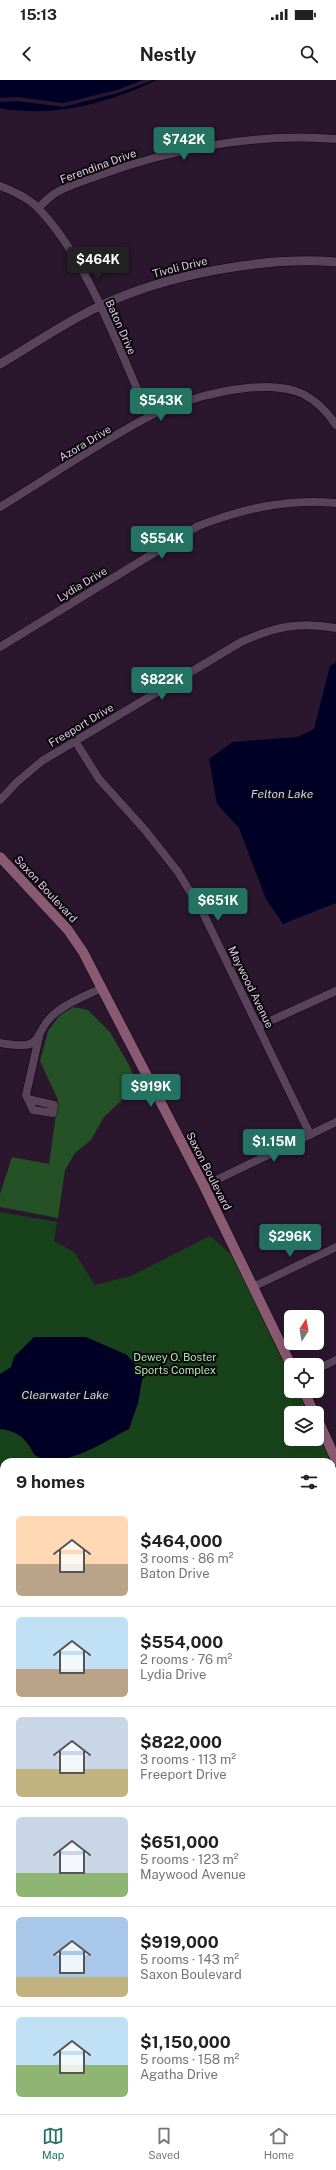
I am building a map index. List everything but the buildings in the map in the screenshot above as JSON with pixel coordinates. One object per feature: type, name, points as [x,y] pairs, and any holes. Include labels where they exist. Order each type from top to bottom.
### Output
[{"type":"main road","name":"Saxon Boulevard","points":[[0,857],[68,930],[83,952],[204,1186],[288,1358]]},
{"type":"main road","points":[[324,1433],[335,1458]]},
{"type":"street","name":"Ferendina Drive","points":[[38,208],[56,193],[81,182],[127,165],[186,151],[259,140],[336,140]]},
{"type":"street","name":"Baton Drive","points":[[0,186],[38,208],[74,255],[100,306],[149,416]]},
{"type":"street","name":"Tivoli Drive","points":[[0,364],[100,306],[147,287],[229,267],[261,263],[336,262]]},
{"type":"street","name":"Azora Drive","points":[[0,507],[149,416],[179,403],[242,388],[273,386],[302,394],[311,399],[328,414],[336,425]]},
{"type":"street","name":"Lydia Drive","points":[[0,647],[198,526],[233,512],[280,503],[313,501],[336,503]]},
{"type":"street","name":"Freeport Drive","points":[[0,800],[17,782],[42,761],[240,642],[269,630],[290,625],[319,625],[336,628]]},
{"type":"street","name":"Maywood Avenue","points":[[75,742],[100,779],[145,830],[178,872],[204,915],[310,1134]]},
{"type":"street","points":[[28,1099],[26,1095],[39,1037],[44,1027],[56,1012],[102,988]]},
{"type":"street","points":[[258,1026],[336,992]]},
{"type":"street","points":[[0,1044],[27,1046],[39,1037]]},
{"type":"street","points":[[204,1186],[336,1122]]},
{"type":"street","points":[[254,1287],[336,1246]]},
{"type":"street","points":[[324,1366],[336,1360]]},
{"type":"green space","points":[[73,1007],[88,1010],[110,1032],[129,1065],[141,1093],[122,1100],[104,1117],[91,1140],[75,1153],[65,1170],[58,1218],[0,1207],[0,1194],[12,1157],[49,1164],[58,1100],[40,1061],[48,1031],[59,1016]]},
{"type":"green space","name":"Dewey O. Boster Sports Complex","points":[[0,1212],[57,1222],[54,1241],[74,1252],[95,1285],[131,1276],[210,1236],[231,1254],[284,1362],[284,1398],[302,1398],[306,1406],[284,1406],[284,1446],[324,1446],[324,1444],[330,1458],[0,1458]]},
{"type":"water","points":[[0,80],[143,80],[117,90],[63,103],[17,97],[0,98]]},
{"type":"water","points":[[157,80],[110,99],[78,107],[44,111],[7,110],[0,108],[0,102],[17,101],[63,107],[118,93]]},
{"type":"water","name":"Felton Lake","points":[[336,662],[336,903],[283,924],[266,899],[239,828],[217,804],[209,759],[233,742],[297,737],[314,729],[330,666]]},
{"type":"water","name":"Clearwater Lake","points":[[34,1337],[86,1337],[127,1355],[143,1375],[138,1403],[129,1429],[96,1447],[69,1458],[41,1458],[35,1455],[21,1437],[14,1432],[0,1429],[0,1374],[11,1367],[14,1357]]}]
